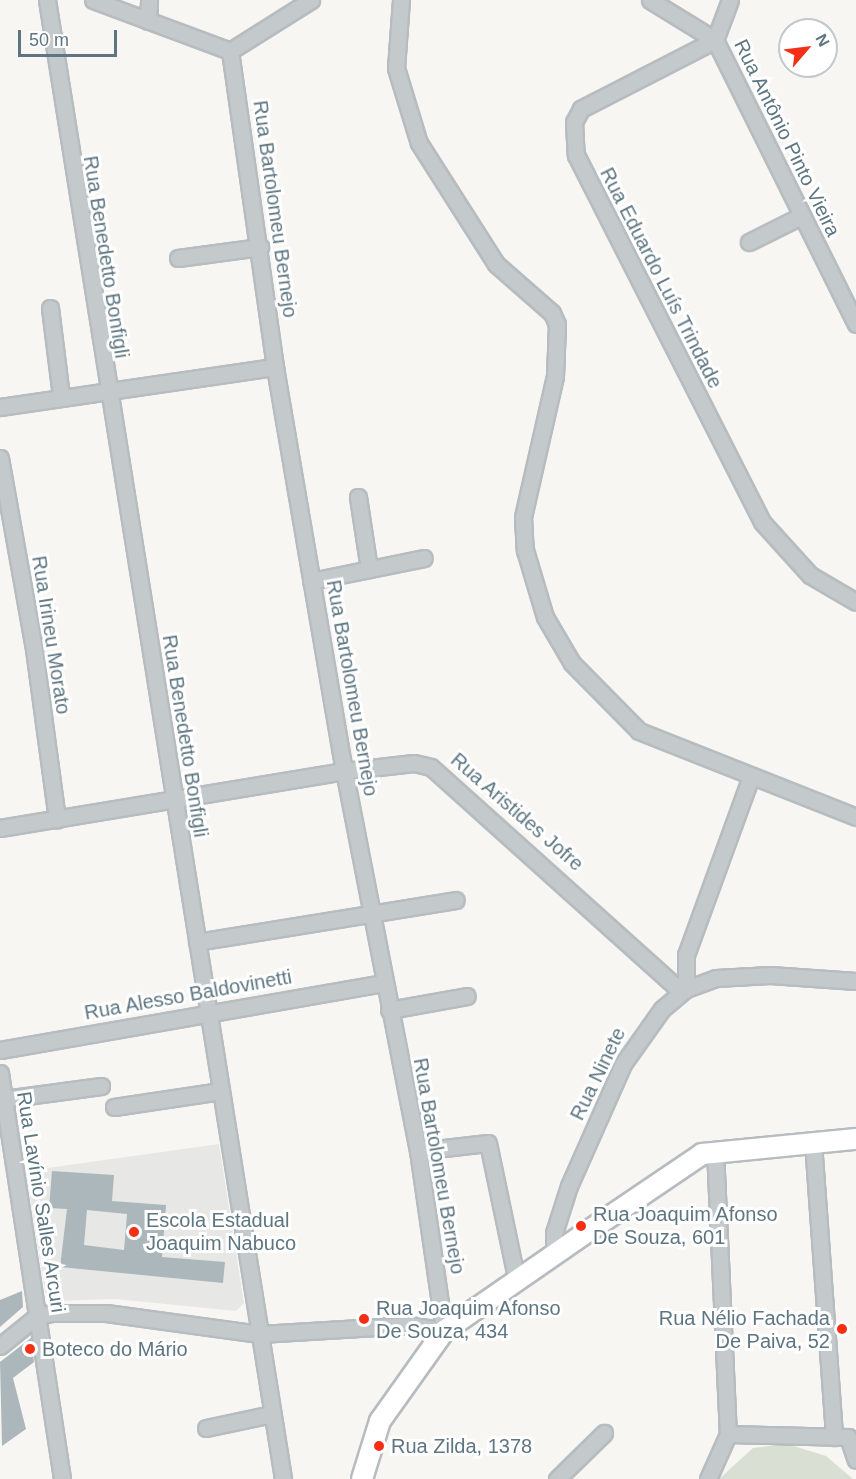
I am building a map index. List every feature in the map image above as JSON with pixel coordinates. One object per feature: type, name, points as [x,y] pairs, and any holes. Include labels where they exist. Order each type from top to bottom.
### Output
[{"type":"main road","points":[[362,1479],[380,1421],[444,1331],[554,1254],[689,1162],[715,1150],[856,1139]]},
{"type":"street","name":"Rua Benedetto Bonfigli","points":[[47,0],[105,389],[174,799],[283,1479]]},
{"type":"street","points":[[93,0],[230,51],[311,0]]},
{"type":"street","points":[[148,0],[148,21]]},
{"type":"street","points":[[401,0],[396,68],[419,143],[496,264],[552,313],[557,324],[555,376],[523,517],[525,550],[545,616],[572,663],[639,731],[750,779],[856,817]]},
{"type":"street","name":"Rua Antônio Pinto Vieira","points":[[650,0],[715,40],[856,324]]},
{"type":"street","points":[[715,40],[730,0]]},
{"type":"street","name":"Rua Eduardo Luís Trindade","points":[[715,40],[581,109],[573,122],[576,155],[762,522],[810,575],[856,602]]},
{"type":"street","name":"Rua Bartolomeu Bernejo","points":[[230,51],[260,247],[275,367],[344,771],[375,913],[384,983],[418,1151],[444,1331]]},
{"type":"street","points":[[749,242],[801,216]]},
{"type":"street","points":[[178,258],[260,247]]},
{"type":"street","points":[[50,308],[61,396]]},
{"type":"street","points":[[0,407],[105,389],[275,367]]},
{"type":"street","name":"Rua Irineu Morato","points":[[0,458],[34,649],[57,819]]},
{"type":"street","points":[[358,497],[369,568]]},
{"type":"street","points":[[311,581],[424,558]]},
{"type":"street","name":"Rua Aristides Jofre","points":[[0,828],[344,771],[414,763],[449,778],[684,990]]},
{"type":"street","points":[[684,990],[686,955],[750,779]]},
{"type":"street","points":[[197,942],[456,900]]},
{"type":"street","name":"Rua Ninete","points":[[554,1254],[554,1233],[569,1186],[623,1064],[645,1027],[684,990],[741,975],[856,981]]},
{"type":"street","name":"Rua Alesso Baldovinetti","points":[[0,1050],[384,983]]},
{"type":"street","points":[[390,1010],[467,996]]},
{"type":"street","name":"Rua Lavínio Salles Arcuri","points":[[0,1073],[62,1479]]},
{"type":"street","points":[[4,1099],[101,1086]]},
{"type":"street","points":[[114,1107],[221,1091]]},
{"type":"street","points":[[813,1142],[846,1435],[856,1460]]},
{"type":"street","points":[[418,1151],[488,1143],[517,1282]]},
{"type":"street","points":[[708,1479],[728,1434],[715,1150]]},
{"type":"street","points":[[0,1346],[37,1316],[106,1312],[260,1334],[410,1325],[444,1331]]},
{"type":"street","points":[[206,1428],[272,1414]]},
{"type":"street","points":[[557,1479],[604,1434]]},
{"type":"street","points":[[728,1434],[846,1435]]},
{"type":"shaded area","name":"Escola Estadual Joaquim Nabuco","points":[[219,1144],[244,1303],[236,1311],[115,1299],[54,1301],[45,1292],[26,1171]]},
{"type":"shaded area","points":[[787,1444],[826,1456],[853,1479],[719,1479],[753,1448]]},
{"type":"building","points":[[52,1171],[114,1175],[112,1201],[166,1205],[162,1257],[225,1262],[223,1283],[60,1267],[67,1209],[49,1208]],"holes":[[[87,1210],[127,1214],[124,1250],[84,1245]]]},
{"type":"building","points":[[22,1291],[23,1307],[0,1327],[0,1300]]},
{"type":"building","points":[[31,1338],[34,1362],[13,1378],[26,1429],[2,1446],[0,1362]]},
{"type":"place","name":"Rua Joaquim Afonso De Souza, 601","points":[[581,1226]]},
{"type":"place","name":"Escola Estadual Joaquim Nabuco","points":[[134,1232]]},
{"type":"place","name":"Rua Joaquim Afonso De Souza, 434","points":[[364,1319]]},
{"type":"place","name":"Rua Nélio Fachada De Paiva, 52","points":[[842,1329]]},
{"type":"place","name":"Boteco do Mário","points":[[30,1349]]},
{"type":"place","name":"Rua Zilda, 1378","points":[[379,1446]]}]
